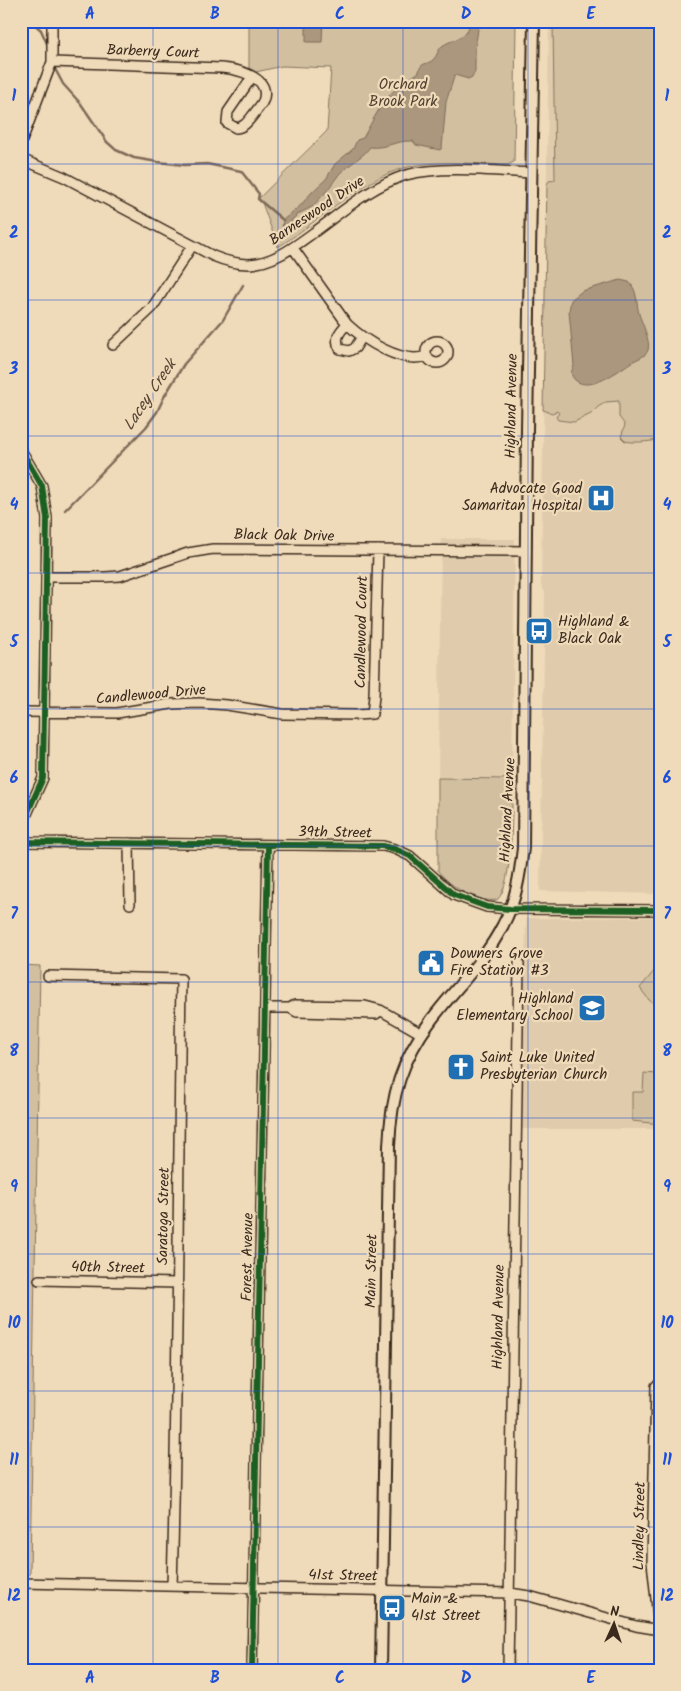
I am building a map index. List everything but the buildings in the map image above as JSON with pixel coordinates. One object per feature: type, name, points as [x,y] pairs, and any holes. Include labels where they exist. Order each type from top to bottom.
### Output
[{"type":"main road","name":"Highland Avenue","points":[[510,909],[519,877],[524,834],[534,21]]},
{"type":"main road","name":"Main Street","points":[[381,1670],[390,1123],[394,1095],[409,1056],[422,1034],[490,948],[510,909]]},
{"type":"street","points":[[21,143],[52,62],[52,21]]},
{"type":"street","name":"Barberry Court","points":[[52,62],[221,68],[238,71],[252,77]]},
{"type":"street","points":[[252,77],[264,89],[263,101],[246,124],[236,128],[227,123],[228,112],[252,77]]},
{"type":"street","name":"Barneswood Drive","points":[[21,160],[64,177],[192,246],[225,261],[249,264],[266,260],[293,248],[372,190],[406,175],[422,171],[444,170],[531,173]]},
{"type":"street","points":[[113,345],[152,308],[192,246]]},
{"type":"street","points":[[293,248],[347,324],[362,337],[394,353],[413,358],[426,356]]},
{"type":"street","points":[[347,324],[338,336],[337,340],[340,349],[349,351],[355,348],[362,337]]},
{"type":"street","points":[[21,450],[42,486],[48,518],[42,778],[21,827]]},
{"type":"street","name":"Black Oak Drive","points":[[46,577],[120,576],[188,553],[213,549],[526,551]]},
{"type":"street","name":"Candlewood Court","points":[[372,714],[378,550]]},
{"type":"street","name":"Candlewood Drive","points":[[21,712],[116,713],[171,704],[199,703],[227,705],[282,714],[328,716],[372,714]]},
{"type":"street","name":"39th Street","points":[[21,842],[366,846],[395,849],[417,862],[454,895],[488,907],[510,909],[660,910]]},
{"type":"street","points":[[130,842],[130,904]]},
{"type":"street","name":"Forest Avenue","points":[[252,1670],[268,845]]},
{"type":"street","name":"Highland Avenue","points":[[508,1670],[519,964]]},
{"type":"street","name":"Saratoga Street","points":[[48,976],[181,979],[176,1426],[172,1586]]},
{"type":"street","points":[[265,1008],[290,1008],[295,1005],[365,1006],[380,1010],[422,1034]]},
{"type":"street","name":"40th Street","points":[[39,1280],[177,1283]]},
{"type":"street","name":"Lindley Street","points":[[656,1386],[652,1562],[660,1632]]},
{"type":"street","name":"41st Street","points":[[21,1582],[510,1593],[529,1596],[660,1632]]},
{"type":"shaded area","points":[[306,21],[323,21],[322,42],[306,42]]},
{"type":"shaded area","points":[[471,21],[479,23],[475,49],[475,72],[468,79],[455,75],[454,77],[446,102],[442,148],[440,150],[416,145],[413,141],[381,147],[370,147],[340,173],[312,207],[298,214],[292,220],[280,240],[276,237],[282,228],[283,220],[300,206],[326,179],[335,164],[353,149],[357,140],[363,138],[378,110],[393,92],[400,85],[410,81],[419,72],[422,65],[431,62],[442,46],[464,34],[468,30]]},
{"type":"shaded area","name":"Advocate Good Samaritan Hospital","points":[[549,21],[660,21],[660,894],[540,891],[545,593],[541,585]]},
{"type":"shaded area","points":[[620,280],[629,282],[634,289],[639,314],[647,337],[648,350],[643,356],[604,379],[588,384],[581,383],[575,380],[572,375],[574,366],[569,311],[571,300],[582,291]]},
{"type":"shaded area","points":[[441,539],[515,539],[512,779],[438,778]]},
{"type":"shaded area","name":"Highland Elementary School","points":[[660,917],[660,1129],[522,1129],[526,918]]},
{"type":"green space","name":"Orchard Brook Park","points":[[249,21],[516,21],[514,162],[507,165],[429,164],[404,168],[371,182],[355,192],[278,247],[261,200],[258,199],[327,131],[331,68],[282,66],[256,72],[249,68]]},
{"type":"green space","points":[[553,21],[660,21],[660,396],[659,415],[655,417],[657,440],[632,442],[625,441],[621,437],[625,425],[619,417],[619,401],[606,402],[591,414],[574,422],[558,420],[556,417],[559,413],[557,411],[552,413],[543,410],[547,184],[549,181],[555,180]]},
{"type":"green space","points":[[438,778],[512,779],[512,824],[507,878],[503,891],[497,900],[480,899],[464,893],[438,871]]},
{"type":"green space","points":[[660,964],[660,1008],[649,1000],[640,988]]},
{"type":"green space","points":[[21,965],[40,966],[30,1572],[28,1576],[22,1577]]},
{"type":"green space","points":[[644,1073],[658,1074],[660,1124],[632,1121],[632,1092],[643,1092]]},
{"type":"waterway","points":[[31,21],[41,30],[48,46]]},
{"type":"waterway","points":[[53,65],[63,84],[81,104],[107,142],[116,150],[134,158],[184,165],[207,164],[241,171],[259,194],[258,199],[283,220]]},
{"type":"waterway","name":"Lacey Creek","points":[[65,510],[146,427],[157,412],[184,364],[223,320],[243,285]]},
{"type":"cycle path","points":[[21,450],[42,486],[47,518],[43,778],[21,827]]},
{"type":"cycle path","points":[[21,842],[383,846],[410,856],[454,895],[487,907],[510,909],[660,910]]},
{"type":"cycle path","points":[[252,1670],[268,845]]},
{"type":"place","name":"Advocate Good Samaritan Hospital","points":[[601,498]]},
{"type":"place","name":"Highland & Black Oak","points":[[539,631]]},
{"type":"place","name":"Downers Grove Fire Station #3","points":[[431,963]]},
{"type":"place","name":"Highland Elementary School","points":[[592,1008]]},
{"type":"place","name":"Saint Luke United Presbyterian Church","points":[[461,1067]]},
{"type":"place","name":"Main & 41st Street","points":[[392,1608]]}]
